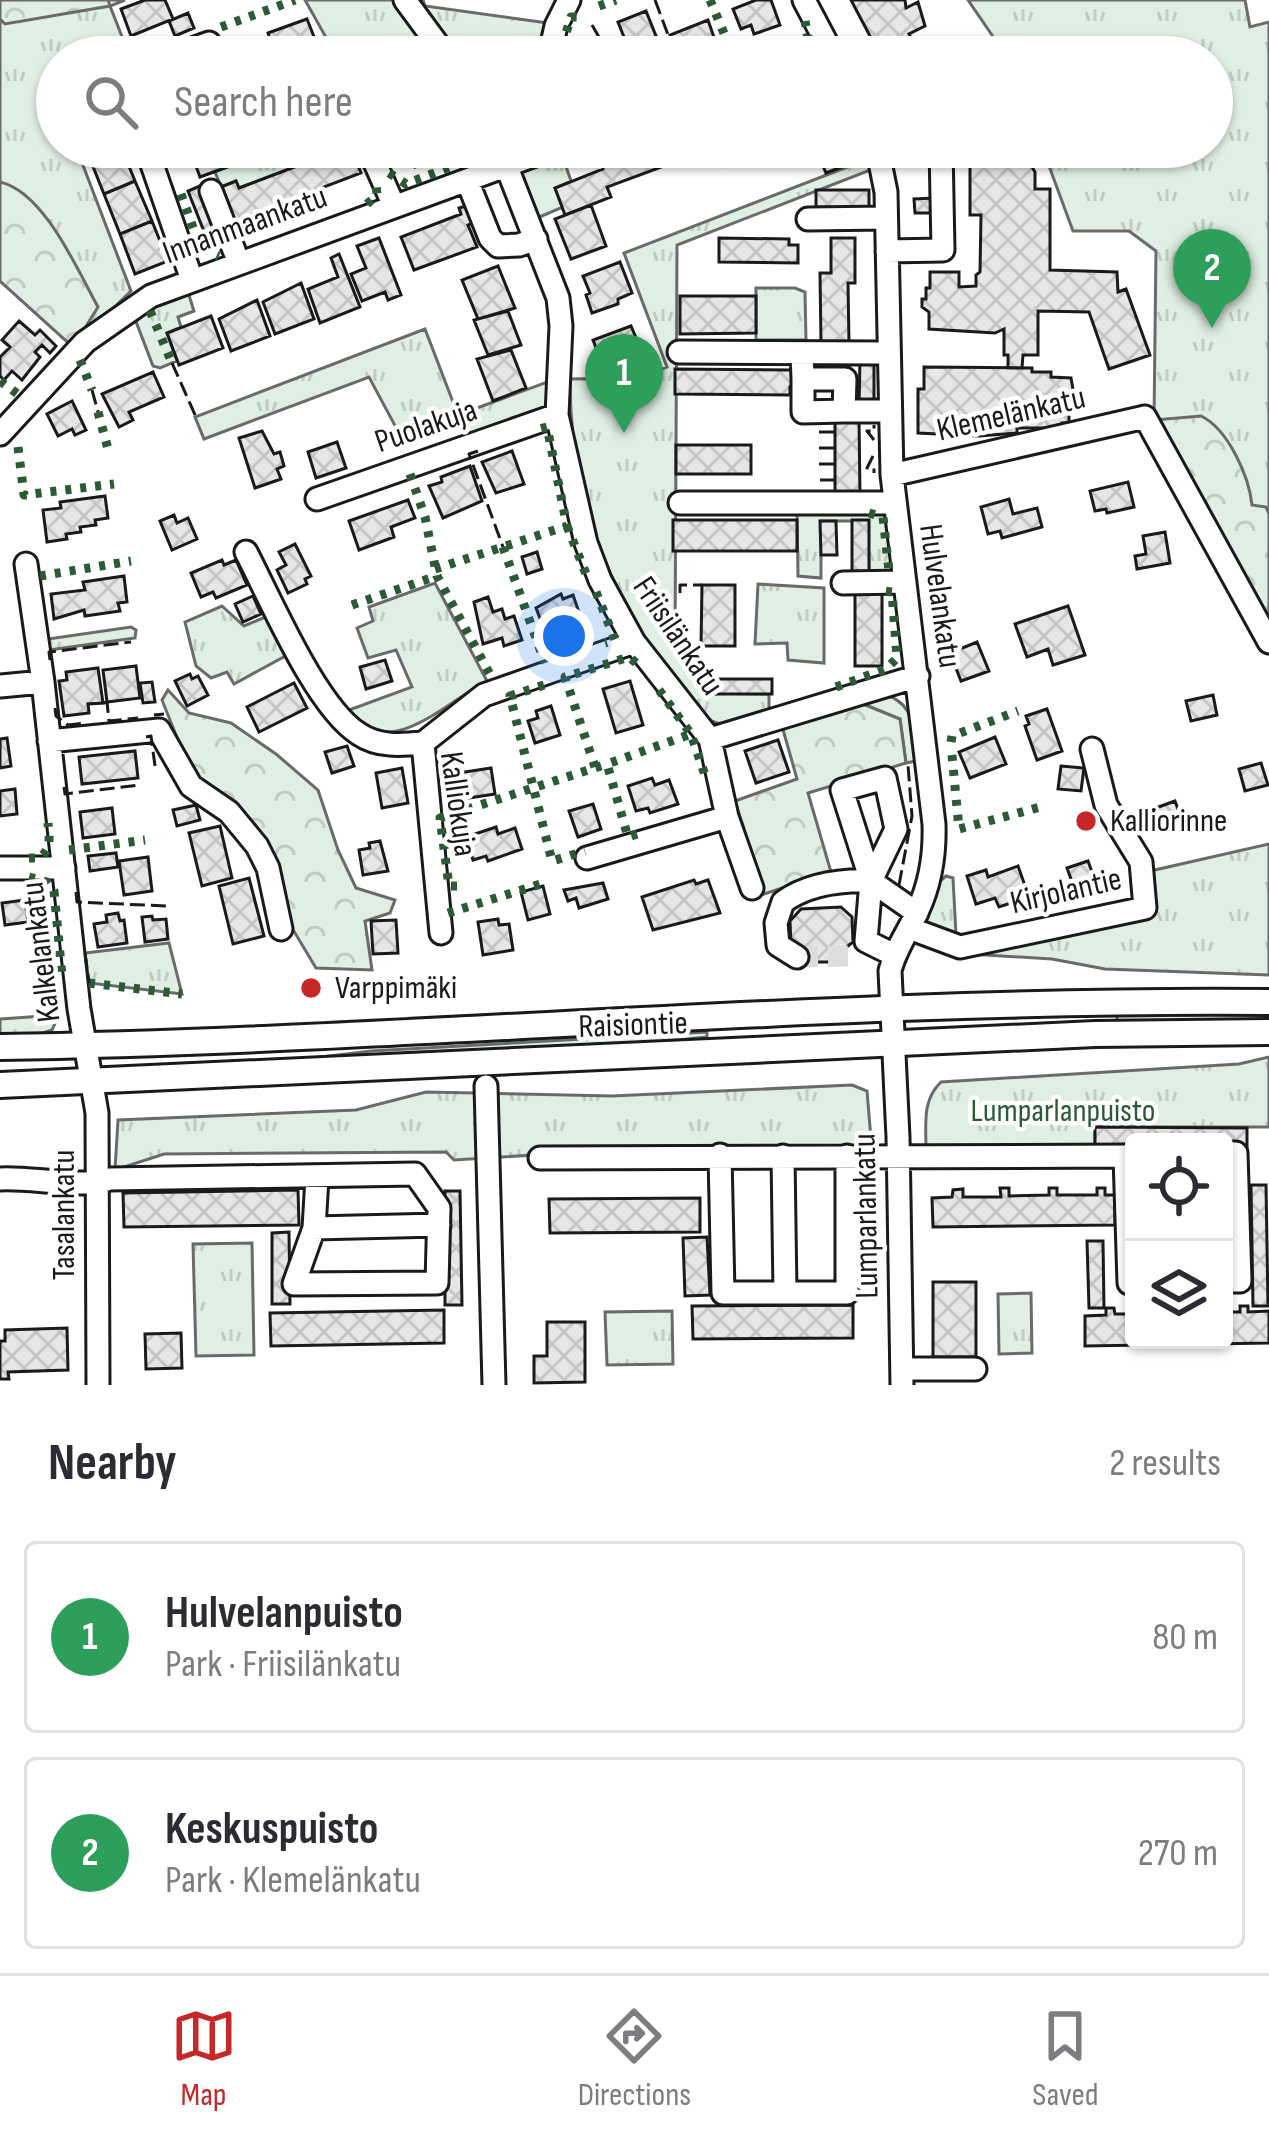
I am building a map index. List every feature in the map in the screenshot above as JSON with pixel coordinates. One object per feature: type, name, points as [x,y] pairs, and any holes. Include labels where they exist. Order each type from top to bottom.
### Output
[{"type":"main road","name":"Raisiontie","points":[[0,1048],[892,1009],[1269,1002]]},
{"type":"main road","name":"Raisiontie","points":[[0,1085],[1095,1034],[1269,1032]]},
{"type":"street","points":[[405,0],[432,36]]},
{"type":"street","points":[[554,36],[569,0]]},
{"type":"street","points":[[804,0],[823,36]]},
{"type":"street","points":[[153,168],[192,280]]},
{"type":"street","points":[[377,168],[394,206]]},
{"type":"street","name":"Innanmaankatu","points":[[0,434],[68,358],[106,325],[151,296],[467,180],[485,168]]},
{"type":"street","name":"Friisilänkatu","points":[[511,168],[558,298],[556,415],[586,543],[634,642],[710,739],[918,676]]},
{"type":"street","name":"Hulvelankatu","points":[[882,168],[894,503],[935,847],[932,871],[890,971],[894,1046]]},
{"type":"street","points":[[886,250],[943,250],[941,168]]},
{"type":"street","points":[[467,180],[490,238],[498,246],[536,239]]},
{"type":"street","points":[[211,190],[239,263]]},
{"type":"street","points":[[808,219],[886,218]]},
{"type":"street","points":[[679,352],[887,353]]},
{"type":"street","points":[[802,352],[803,412],[889,411]]},
{"type":"street","points":[[803,379],[844,379],[844,411]]},
{"type":"street","name":"Puolakuja","points":[[317,499],[556,415]]},
{"type":"street","name":"Klemelänkatu","points":[[892,476],[1145,417],[1269,642]]},
{"type":"street","points":[[680,502],[894,503]]},
{"type":"street","name":"Kalliokuja","points":[[246,553],[335,712],[372,741],[422,743],[441,933]]},
{"type":"street","name":"Kalkelankatu","points":[[26,564],[86,1046]]},
{"type":"street","points":[[843,583],[905,582]]},
{"type":"street","points":[[422,743],[484,695],[634,642]]},
{"type":"street","points":[[0,686],[43,682]]},
{"type":"street","points":[[49,740],[159,730],[191,786],[229,812],[256,846],[268,868],[280,929]]},
{"type":"street","points":[[710,739],[728,817],[752,888]]},
{"type":"street","name":"Kirjolantie","points":[[913,920],[937,941],[960,947],[1144,908],[1142,862],[1106,806],[1092,749]]},
{"type":"street","points":[[587,858],[728,817]]},
{"type":"street","points":[[0,868],[64,868]]},
{"type":"street","points":[[797,957],[778,945],[776,923],[782,902],[802,890],[846,880],[871,881],[913,920]]},
{"type":"street","points":[[871,881],[857,949],[894,955]]},
{"type":"street","name":"Tasalankatu","points":[[86,1046],[97,1113],[98,1385]]},
{"type":"street","name":"Lumparlankatu","points":[[894,1046],[902,1377]]},
{"type":"street","points":[[486,1086],[494,1385]]},
{"type":"street","points":[[1233,1153],[1237,1153],[1233,1194]]},
{"type":"street","points":[[721,1155],[723,1293],[848,1293],[847,1156]]},
{"type":"street","points":[[782,1156],[785,1293]]},
{"type":"street","points":[[540,1158],[1125,1156]]},
{"type":"street","points":[[0,1179],[96,1184],[110,1179],[415,1174],[439,1208],[437,1283],[294,1284],[314,1228],[316,1178]]},
{"type":"street","points":[[314,1228],[439,1225]]},
{"type":"street","points":[[1233,1229],[1240,1281],[1233,1281]]},
{"type":"street","points":[[902,1377],[975,1369]]},
{"type":"green space","points":[[0,0],[125,0],[110,6],[122,36],[36,36],[36,168],[84,168],[131,291],[73,347],[0,281]]},
{"type":"green space","points":[[0,0],[108,0],[110,6],[5,24],[0,19]]},
{"type":"green space","points":[[305,0],[423,0],[425,6],[548,23],[546,36],[325,36]]},
{"type":"green space","points":[[968,0],[1245,0],[1250,27],[1269,22],[1269,630],[1154,420],[1156,251],[1129,231],[1073,231],[1050,168],[1233,168],[1233,36],[993,36]]},
{"type":"green space","points":[[292,168],[239,188],[236,181],[221,187],[215,172]]},
{"type":"green space","points":[[566,168],[571,181],[555,188],[563,207],[535,219],[521,182],[523,171]]},
{"type":"green space","points":[[845,168],[873,169],[677,245],[675,651],[709,693],[769,694],[769,710],[737,723],[717,723],[704,715],[649,644],[611,574],[585,499],[570,379],[639,378],[667,367],[624,253]]},
{"type":"green space","points":[[0,182],[31,200],[45,216],[98,307],[73,347],[0,281]]},
{"type":"green space","points":[[756,288],[805,292],[806,340],[756,340]]},
{"type":"green space","points":[[187,289],[194,311],[178,317],[181,327],[167,333],[177,361],[153,366],[135,319],[139,310]]},
{"type":"green space","points":[[425,329],[458,415],[550,381],[545,407],[468,434],[457,415],[400,435],[369,377],[204,439],[195,417]]},
{"type":"green space","points":[[1201,416],[1220,431],[1236,454],[1252,505],[1266,507],[1269,514],[1269,630],[1154,420]]},
{"type":"green space","points":[[797,509],[886,513],[894,571],[869,576],[868,521],[821,521],[821,578],[798,576]]},
{"type":"green space","points":[[435,583],[487,681],[399,731],[364,726],[349,710],[412,687],[396,650],[368,658],[357,628],[373,621],[369,607]]},
{"type":"green space","points":[[758,584],[824,588],[824,663],[788,660],[787,643],[755,644]]},
{"type":"green space","points":[[222,606],[244,626],[270,615],[289,654],[234,684],[227,672],[211,678],[196,666],[185,622]]},
{"type":"green space","points":[[136,630],[135,638],[49,650],[48,639]]},
{"type":"green space","points":[[168,690],[189,713],[231,723],[318,790],[356,888],[395,900],[390,913],[365,921],[372,970],[316,968],[292,928],[278,869],[253,823],[206,787],[184,755],[162,700]]},
{"type":"green space","points":[[883,694],[908,711],[916,761],[906,763],[900,719],[858,702]]},
{"type":"green space","points":[[858,702],[900,719],[906,763],[808,793],[831,872],[764,894],[735,801],[797,779],[782,726]]},
{"type":"green space","points":[[1269,844],[1269,975],[1105,969],[1052,959],[969,954],[1155,912],[1146,872]]},
{"type":"green space","points":[[946,876],[953,878],[956,935],[921,923]]},
{"type":"green space","points":[[169,943],[182,994],[89,983],[85,953]]},
{"type":"green space","points":[[1269,1011],[1269,1022],[1117,1023],[1117,1014]]},
{"type":"green space","points":[[59,1015],[52,1030],[31,1037],[0,1037],[0,1019]]},
{"type":"green space","points":[[707,1032],[707,1037],[601,1048],[263,1064],[371,1051]]},
{"type":"green space","name":"Lumparlanpuisto","points":[[1269,1057],[1269,1127],[1095,1127],[1095,1147],[926,1149],[928,1105],[941,1082],[1239,1064]]},
{"type":"green space","points":[[852,1085],[867,1091],[872,1151],[454,1160],[446,1152],[164,1154],[115,1170],[118,1120],[356,1110],[426,1092],[612,1096]]},
{"type":"green space","points":[[252,1243],[254,1355],[196,1356],[193,1244]]},
{"type":"green space","points":[[1031,1293],[1032,1353],[999,1354],[998,1294]]},
{"type":"green space","points":[[672,1311],[673,1364],[607,1365],[605,1312]]},
{"type":"building","points":[[145,0],[165,0],[173,19],[131,36],[121,9]]},
{"type":"building","points":[[771,0],[780,25],[754,34],[751,25],[741,29],[733,9]]},
{"type":"building","points":[[851,0],[905,0],[906,8],[918,2],[925,26],[910,36],[870,36]]},
{"type":"building","points":[[646,11],[656,36],[624,36],[618,22]]},
{"type":"building","points":[[188,13],[194,28],[175,36],[169,21]]},
{"type":"building","points":[[307,19],[314,36],[269,36]]},
{"type":"building","points":[[708,20],[714,36],[670,36]]},
{"type":"building","points":[[94,168],[130,168],[135,181],[104,194]]},
{"type":"building","points":[[197,168],[225,168],[200,177]]},
{"type":"building","points":[[292,168],[359,168],[361,173],[248,216],[252,226],[238,231],[221,187],[236,181],[239,188]]},
{"type":"building","points":[[658,168],[607,187],[611,197],[565,215],[555,188],[603,169]]},
{"type":"building","points":[[970,168],[1033,168],[1035,189],[1050,189],[1050,270],[1117,272],[1118,292],[1126,289],[1150,355],[1109,369],[1089,312],[1038,311],[1038,355],[1023,355],[1022,368],[1008,368],[1004,329],[995,333],[929,329],[929,312],[922,307],[922,299],[930,288],[930,272],[959,272],[959,287],[976,286],[981,215],[970,215]]},
{"type":"building","points":[[135,181],[152,221],[120,234],[104,194]]},
{"type":"building","points":[[202,185],[223,238],[209,244],[188,191]]},
{"type":"building","points":[[816,190],[869,190],[869,208],[816,207]]},
{"type":"building","points":[[934,198],[935,213],[915,213],[914,199]]},
{"type":"building","points":[[469,205],[475,222],[468,225],[477,247],[414,270],[401,237],[461,214],[459,208]]},
{"type":"building","points":[[591,205],[606,246],[571,259],[555,219]]},
{"type":"building","points":[[152,221],[168,261],[135,274],[120,234]]},
{"type":"building","points":[[379,238],[401,295],[388,300],[385,292],[362,301],[351,274],[366,268],[357,246]]},
{"type":"building","points":[[719,238],[789,239],[789,245],[798,245],[798,263],[719,262]]},
{"type":"building","points":[[831,238],[855,238],[855,283],[848,283],[849,342],[821,343],[820,273],[831,273]]},
{"type":"building","points":[[339,254],[360,307],[320,323],[308,289],[338,277],[331,258]]},
{"type":"building","points":[[620,262],[632,293],[592,313],[583,276]]},
{"type":"building","points":[[498,266],[515,308],[478,319],[462,280]]},
{"type":"building","points":[[301,283],[314,319],[275,334],[263,302]]},
{"type":"building","points":[[680,296],[756,296],[756,333],[680,334]]},
{"type":"building","points":[[257,300],[270,336],[231,351],[219,319]]},
{"type":"building","points":[[508,311],[521,345],[488,355],[474,320]]},
{"type":"building","points":[[211,316],[223,348],[179,365],[167,333]]},
{"type":"building","points":[[19,321],[35,335],[40,330],[56,346],[50,353],[42,345],[35,352],[40,357],[22,380],[12,371],[4,380],[0,357],[10,347],[2,340]]},
{"type":"building","points":[[631,326],[642,352],[604,367],[593,340]]},
{"type":"building","points":[[511,350],[526,388],[493,401],[477,359]]},
{"type":"building","points":[[860,358],[874,358],[874,407],[859,407]]},
{"type":"building","points":[[924,367],[1032,368],[1032,372],[1051,372],[1051,377],[1071,378],[1075,401],[1069,401],[1069,423],[1062,423],[1062,428],[1017,428],[1017,433],[979,436],[918,433],[918,389],[924,389]]},
{"type":"building","points":[[675,369],[790,370],[797,373],[797,387],[790,387],[790,395],[675,394]]},
{"type":"building","points":[[153,372],[164,397],[129,412],[133,420],[119,427],[102,394]]},
{"type":"building","points":[[72,401],[86,430],[75,435],[72,429],[58,436],[47,414]]},
{"type":"building","points":[[835,416],[859,416],[860,498],[835,498]]},
{"type":"building","points":[[262,431],[274,454],[280,452],[284,466],[277,469],[281,479],[255,488],[239,438]]},
{"type":"building","points":[[337,442],[346,468],[316,478],[308,452]]},
{"type":"building","points":[[676,445],[751,445],[751,474],[676,474]]},
{"type":"building","points":[[512,451],[524,484],[496,493],[482,462]]},
{"type":"building","points":[[470,466],[482,501],[443,518],[429,486]]},
{"type":"building","points":[[1128,482],[1134,507],[1095,511],[1090,491]]},
{"type":"building","points":[[105,496],[108,518],[66,534],[67,539],[47,542],[43,510],[61,508],[60,502]]},
{"type":"building","points":[[1009,499],[1013,514],[1037,508],[1042,527],[1002,538],[1000,531],[988,534],[981,507]]},
{"type":"building","points":[[408,500],[415,518],[391,527],[394,537],[359,550],[349,521]]},
{"type":"building","points":[[174,515],[177,523],[188,518],[197,539],[172,550],[160,521]]},
{"type":"building","points":[[673,520],[797,520],[797,551],[673,551]]},
{"type":"building","points":[[852,520],[869,520],[869,576],[852,576]]},
{"type":"building","points":[[820,521],[836,521],[837,555],[821,555]]},
{"type":"building","points":[[1165,532],[1170,563],[1137,569],[1135,556],[1146,554],[1143,536]]},
{"type":"building","points":[[295,544],[311,576],[305,579],[307,584],[288,593],[277,570],[286,565],[279,552]]},
{"type":"building","points":[[537,552],[542,569],[527,574],[522,557]]},
{"type":"building","points":[[222,560],[224,565],[236,560],[247,585],[216,598],[213,592],[201,597],[191,573]]},
{"type":"building","points":[[124,576],[127,602],[118,603],[120,611],[85,616],[84,610],[54,619],[51,594],[85,590],[83,582]]},
{"type":"building","points":[[702,585],[735,585],[735,646],[701,646]]},
{"type":"building","points":[[855,588],[882,588],[882,666],[855,666]]},
{"type":"building","points":[[561,594],[563,599],[573,595],[582,621],[546,634],[536,608]]},
{"type":"building","points":[[253,596],[261,614],[243,622],[235,604]]},
{"type":"building","points":[[488,597],[493,612],[502,609],[505,619],[514,616],[522,640],[504,646],[502,638],[483,644],[474,602]]},
{"type":"building","points":[[1068,606],[1085,655],[1053,665],[1048,649],[1027,657],[1015,624]]},
{"type":"building","points":[[977,642],[989,671],[961,681],[950,653]]},
{"type":"building","points":[[385,660],[392,681],[366,689],[360,667]]},
{"type":"building","points":[[136,666],[140,698],[107,702],[103,670]]},
{"type":"building","points":[[98,668],[103,703],[88,704],[89,713],[64,716],[59,681],[67,680],[66,672]]},
{"type":"building","points":[[190,674],[192,679],[198,676],[208,695],[187,706],[175,681]]},
{"type":"building","points":[[715,679],[772,679],[772,694],[715,694]]},
{"type":"building","points":[[630,681],[643,725],[616,733],[603,689]]},
{"type":"building","points":[[152,682],[155,702],[143,703],[140,683]]},
{"type":"building","points":[[294,683],[307,708],[259,732],[247,707]]},
{"type":"building","points":[[1213,695],[1217,715],[1191,721],[1186,701]]},
{"type":"building","points":[[551,706],[560,735],[535,743],[528,721],[538,718],[536,711]]},
{"type":"building","points":[[1047,709],[1062,751],[1037,760],[1026,716]]},
{"type":"building","points":[[995,737],[1006,764],[970,778],[959,752]]},
{"type":"building","points":[[7,738],[11,766],[0,768],[0,739]]},
{"type":"building","points":[[778,740],[789,772],[756,783],[745,751]]},
{"type":"building","points":[[347,746],[354,766],[332,773],[325,752]]},
{"type":"building","points":[[135,751],[138,778],[82,784],[79,757]]},
{"type":"building","points":[[1261,763],[1268,785],[1245,791],[1239,769]]},
{"type":"building","points":[[1061,766],[1084,768],[1081,791],[1058,789]]},
{"type":"building","points":[[402,768],[408,803],[382,808],[376,773]]},
{"type":"building","points":[[491,768],[495,794],[456,800],[455,791],[449,792],[447,779],[452,774]]},
{"type":"building","points":[[652,778],[655,785],[669,780],[678,804],[650,813],[648,808],[636,811],[628,786]]},
{"type":"building","points":[[15,789],[17,814],[0,816],[0,791]]},
{"type":"building","points":[[1175,801],[1183,823],[1161,830],[1153,809]]},
{"type":"building","points":[[593,804],[601,829],[578,837],[569,811]]},
{"type":"building","points":[[196,805],[200,820],[177,826],[173,810]]},
{"type":"building","points":[[112,808],[115,834],[83,838],[80,812]]},
{"type":"building","points":[[220,826],[232,878],[202,886],[189,833]]},
{"type":"building","points":[[496,827],[498,834],[515,828],[522,849],[488,861],[486,856],[473,860],[466,837]]},
{"type":"building","points":[[380,841],[388,871],[363,875],[359,850]]},
{"type":"building","points":[[116,853],[118,867],[90,871],[88,856]]},
{"type":"building","points":[[148,857],[152,891],[124,895],[119,861]]},
{"type":"building","points":[[1088,861],[1096,883],[1075,890],[1067,868]]},
{"type":"building","points":[[1018,866],[1029,897],[999,907],[995,898],[976,904],[967,876],[986,870],[988,877]]},
{"type":"building","points":[[249,878],[264,936],[233,944],[219,886]]},
{"type":"building","points":[[694,880],[696,884],[708,880],[720,913],[653,930],[642,897]]},
{"type":"building","points":[[603,883],[608,899],[579,908],[576,898],[568,901],[564,890]]},
{"type":"building","points":[[543,886],[550,914],[528,920],[521,892]]},
{"type":"building","points":[[25,900],[28,922],[5,925],[2,903]]},
{"type":"building","points":[[841,907],[852,917],[853,942],[839,953],[840,962],[805,962],[791,944],[790,921],[801,909]]},
{"type":"building","points":[[118,913],[120,921],[124,920],[127,943],[98,947],[94,924]]},
{"type":"building","points":[[142,917],[153,920],[166,919],[168,939],[145,942]]},
{"type":"building","points":[[498,919],[499,925],[509,924],[513,950],[483,955],[478,922]]},
{"type":"building","points":[[396,920],[398,953],[373,954],[371,921]]},
{"type":"building","points":[[1095,1127],[1247,1128],[1247,1148],[1233,1148],[1233,1133],[1125,1133],[1125,1147],[1095,1147]]},
{"type":"building","points":[[1251,1185],[1266,1185],[1268,1306],[1253,1306]]},
{"type":"building","points":[[1000,1188],[1009,1188],[1009,1196],[1049,1195],[1049,1188],[1057,1188],[1057,1195],[1097,1195],[1097,1188],[1105,1188],[1105,1195],[1115,1195],[1115,1225],[933,1227],[932,1198],[952,1197],[953,1190],[963,1189],[963,1197],[1001,1197]]},
{"type":"building","points":[[298,1190],[299,1225],[124,1227],[123,1193]]},
{"type":"building","points":[[445,1191],[460,1191],[462,1305],[445,1305]]},
{"type":"building","points":[[700,1198],[700,1232],[550,1233],[549,1199]]},
{"type":"building","points":[[289,1232],[290,1304],[272,1304],[272,1233]]},
{"type":"building","points":[[707,1237],[710,1295],[685,1296],[683,1238]]},
{"type":"building","points":[[1087,1241],[1103,1241],[1104,1308],[1089,1308]]},
{"type":"building","points":[[933,1282],[976,1282],[976,1357],[933,1357]]},
{"type":"building","points":[[853,1305],[853,1338],[693,1339],[692,1306]]},
{"type":"building","points":[[1240,1306],[1248,1306],[1248,1312],[1269,1311],[1269,1343],[1233,1344],[1233,1312],[1240,1312]]},
{"type":"building","points":[[1106,1308],[1114,1308],[1115,1314],[1125,1314],[1125,1345],[1085,1346],[1085,1316],[1106,1315]]},
{"type":"building","points":[[444,1310],[444,1343],[271,1346],[270,1313]]},
{"type":"building","points":[[547,1322],[585,1322],[585,1382],[534,1383],[534,1356],[547,1356]]},
{"type":"building","points":[[67,1328],[68,1370],[8,1372],[9,1379],[0,1379],[0,1341],[5,1341],[5,1330]]},
{"type":"building","points":[[181,1333],[182,1368],[146,1369],[145,1334]]},
{"type":"tunnel","points":[[797,957],[848,956]]},
{"type":"hedge","points":[[221,27],[295,0]]},
{"type":"hedge","points":[[599,6],[616,0]]},
{"type":"hedge","points":[[710,0],[725,36]]},
{"type":"hedge","points":[[565,36],[571,17],[580,17]]},
{"type":"hedge","points":[[805,21],[808,36]]},
{"type":"hedge","points":[[389,173],[406,184],[447,168]]},
{"type":"hedge","points":[[730,168],[732,174]]},
{"type":"hedge","points":[[367,204],[377,195],[376,184]]},
{"type":"hedge","points":[[181,194],[200,247],[219,256]]},
{"type":"hedge","points":[[150,311],[172,363]]},
{"type":"hedge","points":[[80,360],[92,390]]},
{"type":"hedge","points":[[0,381],[19,395]]},
{"type":"hedge","points":[[98,412],[108,449]]},
{"type":"hedge","points":[[435,569],[567,526],[547,427],[540,429]]},
{"type":"hedge","points":[[18,447],[24,495],[114,484]]},
{"type":"hedge","points":[[410,474],[437,576],[493,680]]},
{"type":"hedge","points":[[869,513],[883,517],[889,571]]},
{"type":"hedge","points":[[567,526],[586,574]]},
{"type":"hedge","points":[[503,547],[545,663]]},
{"type":"hedge","points":[[40,576],[131,561]]},
{"type":"hedge","points":[[352,605],[437,576]]},
{"type":"hedge","points":[[836,687],[886,669],[897,658],[892,592],[884,591]]},
{"type":"hedge","points":[[596,592],[615,640],[605,643]]},
{"type":"hedge","points":[[595,767],[565,677],[629,657],[641,667]]},
{"type":"hedge","points":[[544,685],[510,696],[552,861],[585,851]]},
{"type":"hedge","points":[[659,690],[691,734]]},
{"type":"hedge","points":[[951,742],[952,736],[1018,711]]},
{"type":"hedge","points":[[637,834],[628,837],[607,764],[691,734],[707,781]]},
{"type":"hedge","points":[[952,755],[959,829],[1044,806]]},
{"type":"hedge","points":[[457,886],[449,886],[440,818],[607,764]]},
{"type":"hedge","points":[[29,858],[40,858],[46,850],[48,823]]},
{"type":"hedge","points":[[69,850],[145,840]]},
{"type":"hedge","points":[[29,877],[47,882],[54,891],[62,975]]},
{"type":"hedge","points":[[448,913],[544,883]]},
{"type":"hedge","points":[[89,983],[182,994]]},
{"type":"fence","points":[[655,0],[668,36]]},
{"type":"fence","points":[[592,25],[598,36]]},
{"type":"fence","points":[[172,363],[196,417]]},
{"type":"fence","points":[[92,390],[98,412]]},
{"type":"fence","points":[[874,425],[874,431],[867,431],[874,440]]},
{"type":"fence","points":[[819,432],[835,432]]},
{"type":"fence","points":[[819,448],[835,448]]},
{"type":"fence","points":[[478,451],[469,454],[503,547]]},
{"type":"fence","points":[[873,456],[867,468],[874,468],[874,473]]},
{"type":"fence","points":[[819,464],[835,464]]},
{"type":"fence","points":[[820,480],[835,480]]},
{"type":"fence","points":[[680,593],[680,585],[702,585]]},
{"type":"fence","points":[[50,660],[49,652],[131,642]]},
{"type":"fence","points":[[103,703],[107,702],[109,721],[138,718]]},
{"type":"fence","points":[[55,708],[56,716],[68,725],[86,723]]},
{"type":"fence","points":[[154,715],[164,714]]},
{"type":"fence","points":[[146,737],[151,736],[155,766]]},
{"type":"fence","points":[[899,885],[912,816],[908,765]]},
{"type":"fence","points":[[64,787],[65,794],[140,785]]},
{"type":"fence","points":[[76,892],[77,902],[166,906]]},
{"type":"fence","points":[[85,953],[89,983]]},
{"type":"place","name":"Keskuspuisto","points":[[1212,328]]},
{"type":"place","name":"Hulvelanpuisto","points":[[624,433]]},
{"type":"place","name":"Kalliorinne","points":[[1086,821]]},
{"type":"place","name":"Varppimäki","points":[[311,988]]}]
